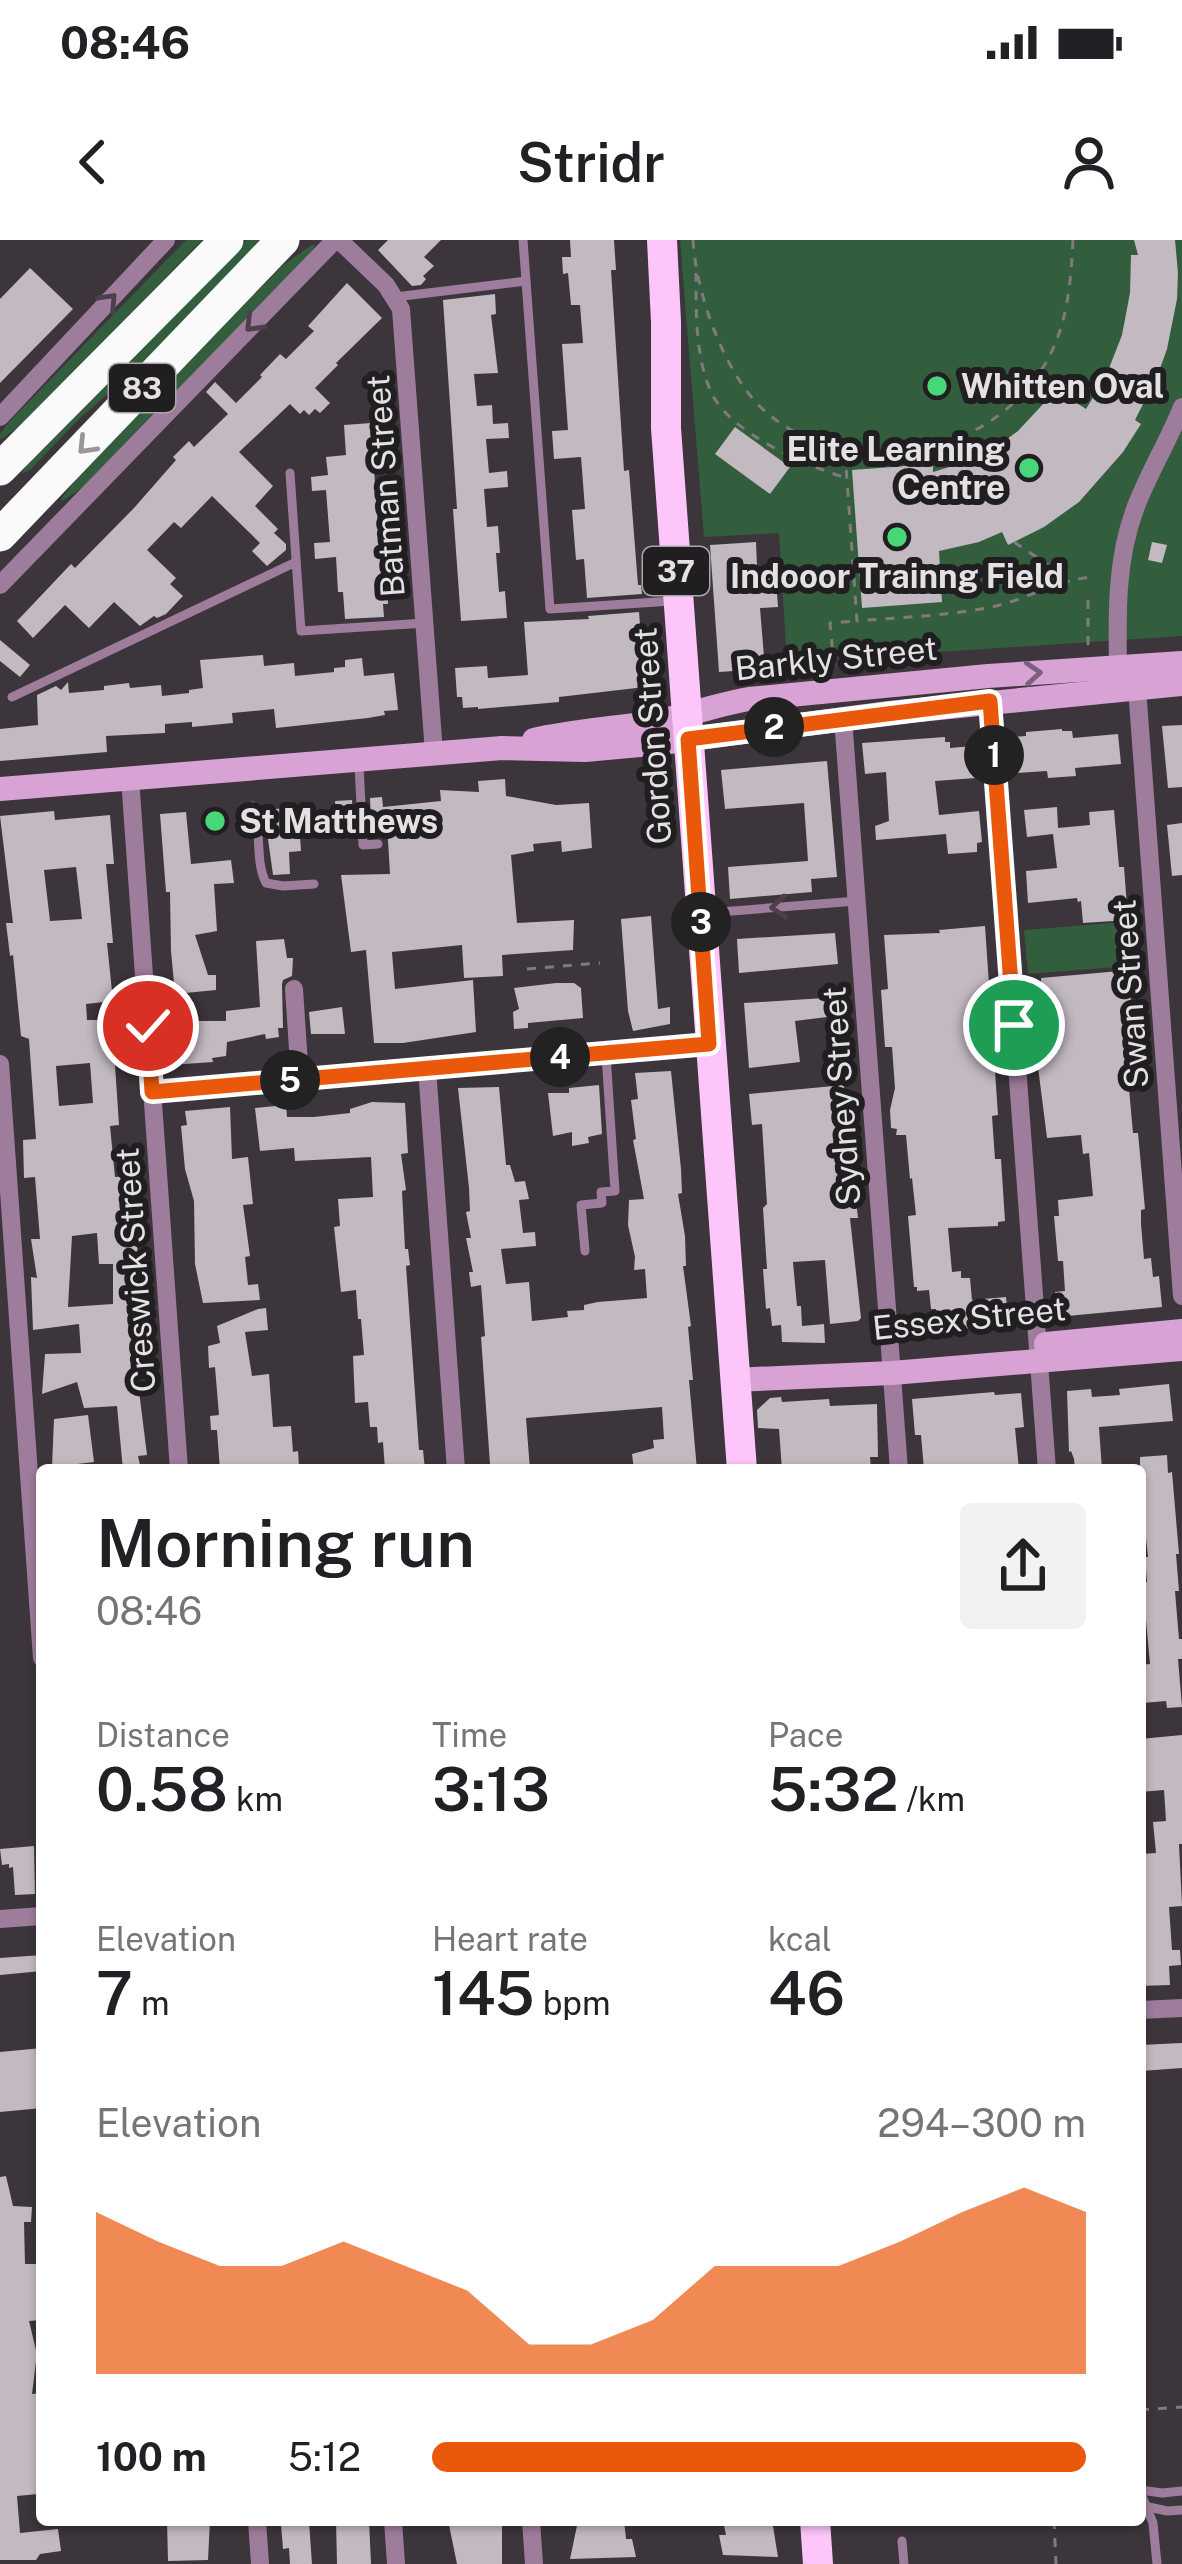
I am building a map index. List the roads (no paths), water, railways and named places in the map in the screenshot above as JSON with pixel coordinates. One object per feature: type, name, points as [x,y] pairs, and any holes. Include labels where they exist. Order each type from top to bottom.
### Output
[{"type":"highway","name":"83","points":[[0,470],[227,240]]},
{"type":"highway","name":"83","points":[[0,536],[39,519],[283,240]]},
{"type":"highway","points":[[0,482],[39,519]]},
{"type":"main road","name":"Gordon Street","points":[[656,246],[648,322],[666,428],[709,1044],[749,1378],[742,1464]]},
{"type":"main road","points":[[815,2526],[818,2564]]},
{"type":"street","points":[[0,417],[166,240]]},
{"type":"street","points":[[0,584],[39,519],[337,240],[395,297]]},
{"type":"street","name":"Batman Street","points":[[395,297],[404,322],[434,753]]},
{"type":"street","name":"Swan Street","points":[[1182,406],[1135,508],[1118,589],[1182,1296]]},
{"type":"street","name":"Barkly Street","points":[[0,789],[502,748],[585,751],[687,726],[749,699],[1127,678],[1182,663]]},
{"type":"street","name":"Barkly Street","points":[[1127,678],[1182,684]]},
{"type":"street","points":[[989,689],[1047,1464]]},
{"type":"street","name":"Barkly Street","points":[[687,726],[843,718],[989,689]]},
{"type":"street","name":"Sydney Street","points":[[843,718],[899,1464]]},
{"type":"street","name":"Creswick Street","points":[[130,778],[179,1464]]},
{"type":"street","points":[[294,988],[300,1079]]},
{"type":"street","points":[[152,1092],[709,1044]]},
{"type":"street","points":[[0,1064],[36,1573]]},
{"type":"street","points":[[427,1068],[456,1464]]},
{"type":"street","name":"Essex Street","points":[[1038,1353],[1182,1331]]},
{"type":"street","name":"Essex Street","points":[[749,1378],[1038,1353],[1182,1348]]},
{"type":"street","points":[[0,1919],[36,1916]]},
{"type":"street","points":[[1146,2010],[1182,2008]]},
{"type":"street","points":[[257,2526],[260,2564]]},
{"type":"street","points":[[393,2526],[396,2564]]},
{"type":"street","points":[[531,2526],[534,2564]]},
{"type":"lane","points":[[523,240],[550,609],[678,600]]},
{"type":"lane","points":[[395,297],[526,281]]},
{"type":"lane","points":[[290,473],[301,631],[425,623]]},
{"type":"lane","points":[[12,697],[296,562]]},
{"type":"lane","points":[[359,759],[363,845]]},
{"type":"lane","points":[[253,806],[266,883],[314,884]]},
{"type":"lane","points":[[347,846],[378,844]]},
{"type":"lane","points":[[701,914],[857,901]]},
{"type":"lane","points":[[585,1251],[581,1204],[602,1203],[602,1192],[615,1191],[606,1053]]},
{"type":"lane","points":[[1146,2492],[1182,2491]]},
{"type":"lane","points":[[1146,2506],[1182,2510]]},
{"type":"lane","points":[[1146,2509],[1154,2523],[1157,2564]]},
{"type":"lane","points":[[902,2541],[904,2564]]},
{"type":"place","name":"Whitten Oval","points":[[937,386]]},
{"type":"place","name":"Elite Learning Centre","points":[[1029,468]]},
{"type":"place","name":"Indooor Trainng Field","points":[[897,537]]},
{"type":"place","name":"St Matthews","points":[[215,821]]}]
